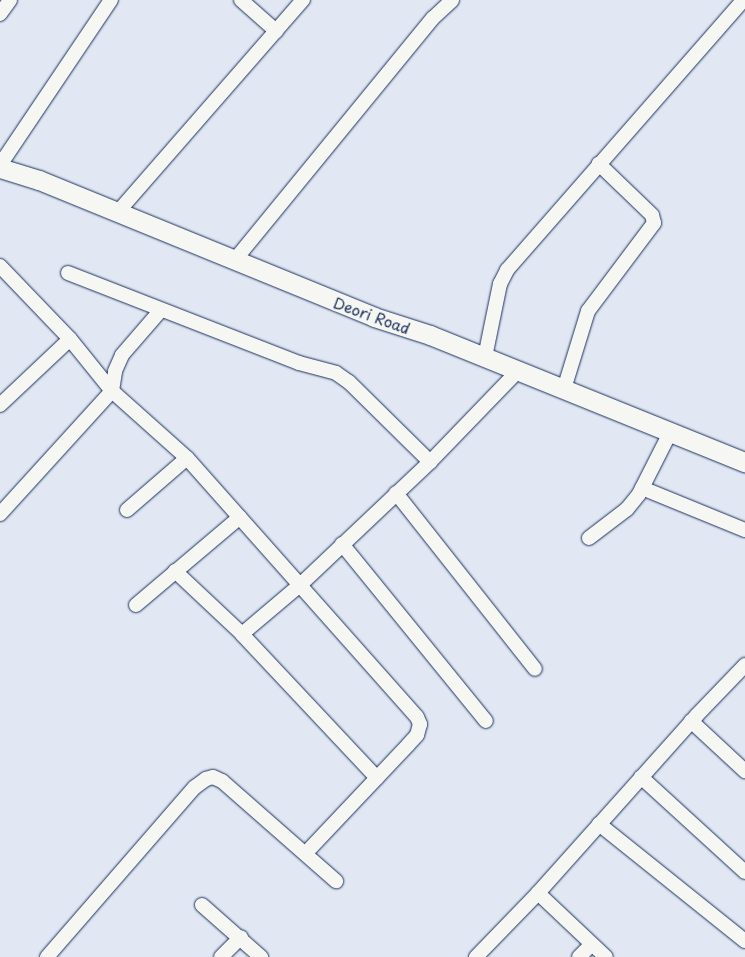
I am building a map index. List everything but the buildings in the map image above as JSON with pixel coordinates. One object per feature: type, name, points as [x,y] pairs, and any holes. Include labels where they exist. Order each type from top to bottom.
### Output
[{"type":"street","points":[[0,14],[10,0]]},
{"type":"street","points":[[0,166],[111,0]]},
{"type":"street","points":[[241,0],[276,31]]},
{"type":"street","points":[[117,213],[303,0]]},
{"type":"street","points":[[234,261],[433,18],[452,0]]},
{"type":"street","points":[[486,357],[500,284],[507,270],[743,0]]},
{"type":"street","points":[[564,389],[588,311],[654,224],[652,215],[599,164]]},
{"type":"street","name":"Deori Road","points":[[0,166],[39,180],[374,318],[430,335],[745,462]]},
{"type":"street","points":[[0,266],[70,339],[112,391],[187,458],[420,724],[417,735],[306,853]]},
{"type":"street","points":[[68,273],[299,363],[336,373],[349,382],[430,462]]},
{"type":"street","points":[[0,514],[112,391],[115,371],[122,356],[160,310]]},
{"type":"street","points":[[0,405],[70,339]]},
{"type":"street","points":[[242,634],[300,585],[430,462],[518,371]]},
{"type":"street","points":[[589,538],[627,509],[642,488],[670,431]]},
{"type":"street","points":[[127,510],[187,458]]},
{"type":"street","points":[[642,488],[745,530]]},
{"type":"street","points":[[396,493],[535,669]]},
{"type":"street","points":[[136,605],[240,517]]},
{"type":"street","points":[[342,544],[486,721]]},
{"type":"street","points":[[176,571],[242,634],[377,778]]},
{"type":"street","points":[[476,957],[538,893],[691,721],[745,666]]},
{"type":"street","points":[[691,721],[745,771]]},
{"type":"street","points":[[47,957],[195,787],[206,779],[213,777],[222,781],[336,881]]},
{"type":"street","points":[[641,777],[745,872]]},
{"type":"street","points":[[599,824],[745,942]]},
{"type":"street","points":[[538,893],[606,957]]},
{"type":"street","points":[[202,905],[262,957]]},
{"type":"street","points":[[221,957],[241,937]]},
{"type":"street","points":[[579,957],[591,944]]}]
